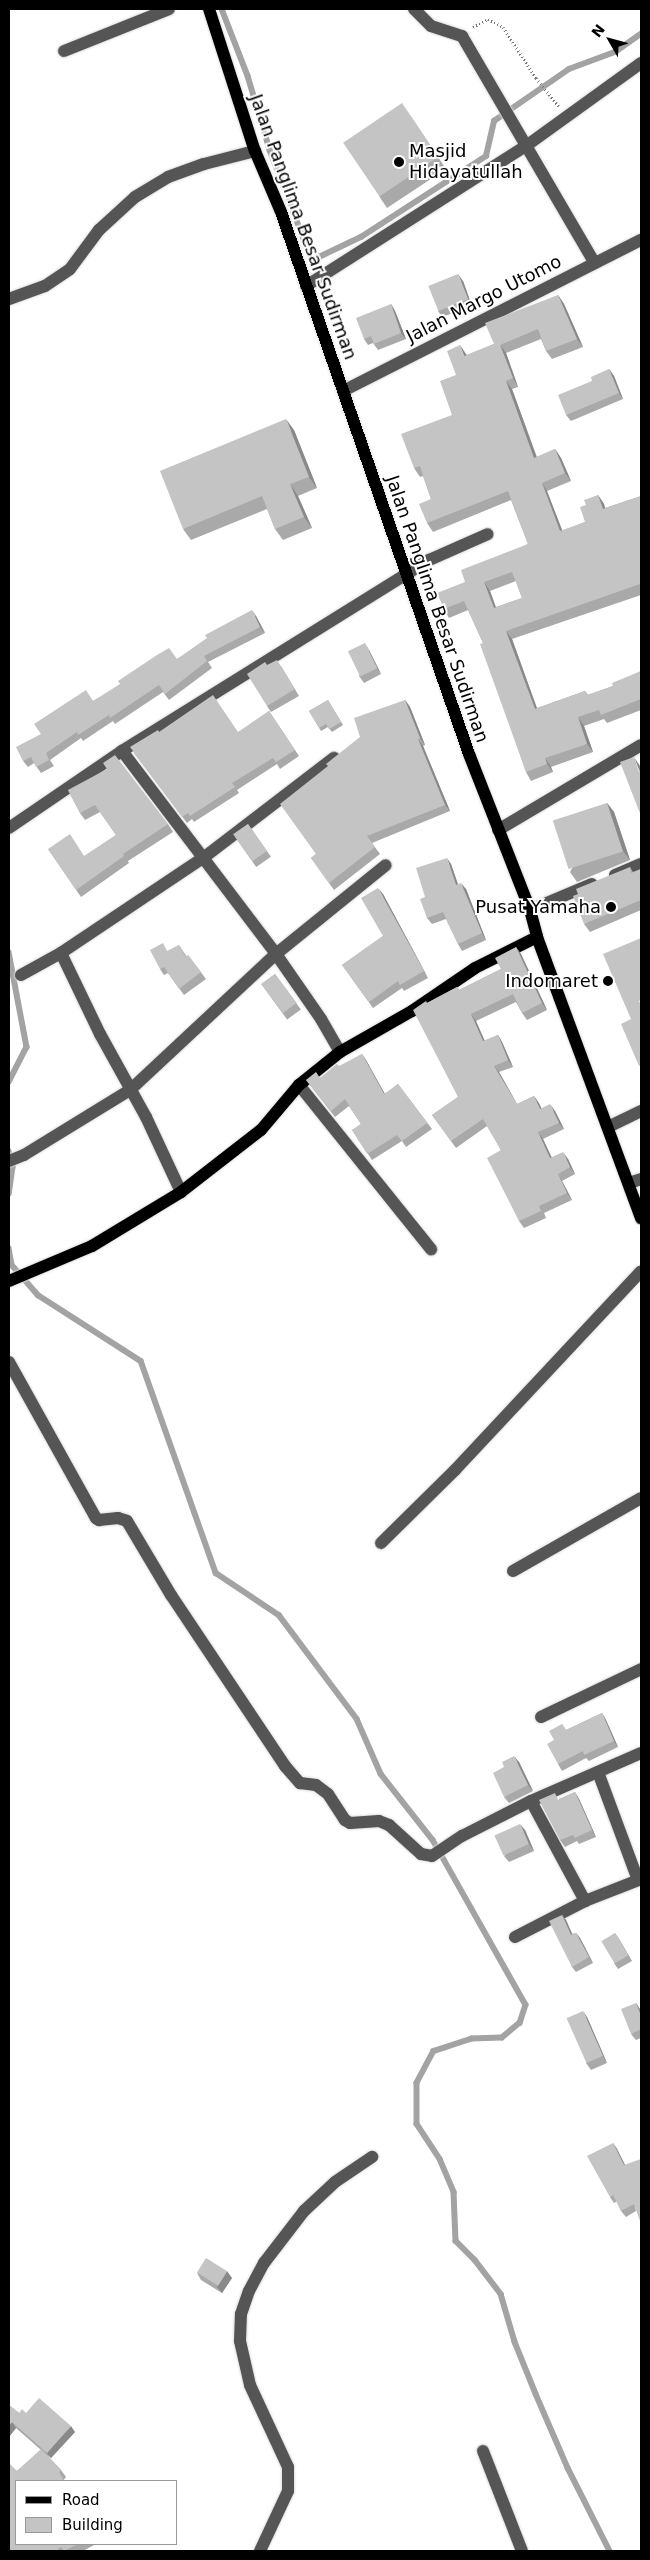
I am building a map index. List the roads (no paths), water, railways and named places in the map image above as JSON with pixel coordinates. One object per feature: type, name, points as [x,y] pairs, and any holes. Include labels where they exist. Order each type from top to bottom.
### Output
[{"type":"main road","name":"Jalan Panglima Besar Sudirman","points":[[209,9],[255,151],[281,212],[298,266],[406,574],[641,1218]]},
{"type":"main road","points":[[9,1281],[92,1246],[181,1192],[261,1130],[299,1085],[340,1052],[412,1010],[475,968],[537,937]]},
{"type":"street","points":[[64,51],[169,9]]},
{"type":"street","points":[[414,9],[431,26],[462,36],[594,262]]},
{"type":"street","points":[[306,286],[526,146],[641,64]]},
{"type":"street","points":[[9,299],[45,286],[63,274],[81,256],[99,230],[120,210],[135,197],[168,177],[204,164],[255,151]]},
{"type":"street","name":"Jalan Margo Utomo","points":[[343,391],[594,262],[641,240]]},
{"type":"street","points":[[9,828],[122,751],[406,574],[430,560],[488,534]]},
{"type":"street","points":[[498,830],[641,745]]},
{"type":"street","points":[[122,751],[276,954],[321,1019],[340,1052]]},
{"type":"street","points":[[21,975],[61,953],[203,858],[334,758]]},
{"type":"street","points":[[530,910],[641,864]]},
{"type":"street","points":[[9,1161],[24,1154],[130,1090],[276,954],[386,865]]},
{"type":"street","points":[[61,953],[130,1090],[146,1117],[181,1192]]},
{"type":"street","points":[[299,1085],[431,1249]]},
{"type":"street","points":[[608,1128],[641,1112]]},
{"type":"street","points":[[629,1183],[641,1179]]},
{"type":"street","points":[[381,1543],[455,1470],[641,1271]]},
{"type":"street","points":[[9,1362],[96,1518],[100,1520],[118,1518],[127,1521],[171,1595],[296,1780],[316,1785],[328,1794],[345,1820],[350,1824],[379,1822],[389,1825],[421,1854],[432,1856],[447,1848],[462,1836],[531,1802],[641,1753]]},
{"type":"street","points":[[513,1572],[641,1498]]},
{"type":"street","points":[[542,1717],[641,1669]]},
{"type":"street","points":[[515,1937],[585,1901],[640,1879],[598,1772]]},
{"type":"street","points":[[531,1802],[585,1901]]},
{"type":"street","points":[[260,2551],[288,2491],[288,2467],[250,2385],[240,2341],[241,2314],[249,2291],[264,2263],[304,2210],[334,2182],[372,2157]]},
{"type":"street","points":[[482,2451],[522,2551]]},
{"type":"waterway","points":[[222,9],[248,76],[270,150],[307,247],[319,257],[361,237],[486,156],[494,121],[569,69],[615,52],[641,34]]},
{"type":"waterway","points":[[9,952],[27,1047],[9,1082]]},
{"type":"waterway","points":[[9,1151],[13,1167],[9,1194]]},
{"type":"waterway","points":[[9,1248],[12,1265],[38,1295],[141,1361],[216,1573],[279,1615],[357,1719],[381,1774],[433,1840],[526,2005],[520,2023],[502,2038],[472,2039],[434,2051],[417,2083],[417,2124],[440,2159],[454,2192],[456,2241],[475,2260],[501,2294],[515,2342],[536,2394],[568,2468],[610,2551]]},
{"type":"place","name":"Masjid Hidayatullah","points":[[399,162]]},
{"type":"place","name":"Pusat Yamaha","points":[[611,907]]},
{"type":"place","name":"Indomaret","points":[[608,981]]}]
